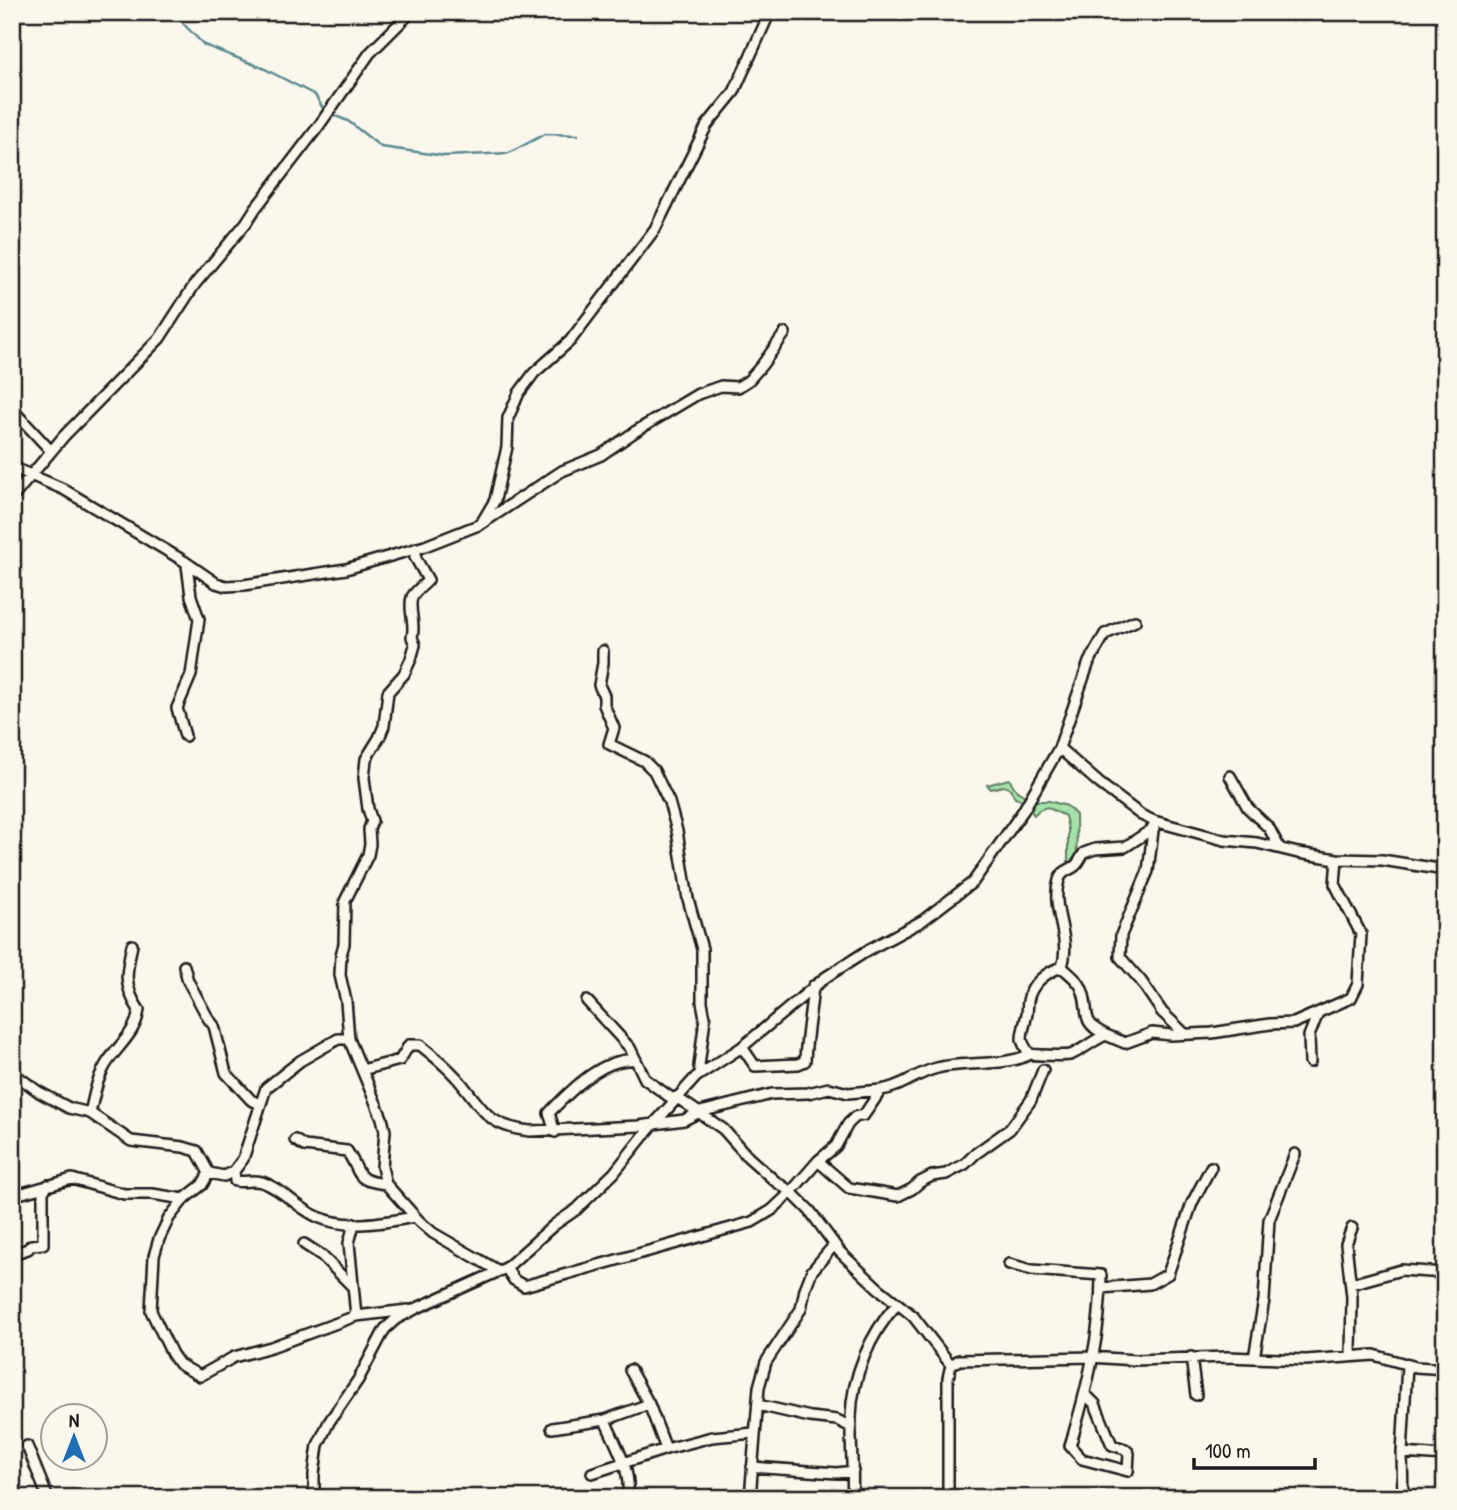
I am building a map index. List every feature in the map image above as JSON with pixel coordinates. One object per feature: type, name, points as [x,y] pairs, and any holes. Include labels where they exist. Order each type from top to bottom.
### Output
[{"type":"street","points":[[12,27],[16,12]]},
{"type":"street","points":[[12,498],[98,400],[160,338],[195,284],[246,223],[370,53],[411,12]]},
{"type":"street","points":[[481,524],[495,500],[507,447],[508,418],[519,394],[534,373],[570,341],[655,229],[707,125],[734,92],[770,12]]},
{"type":"street","points":[[12,467],[63,489],[216,583],[226,586],[244,585],[346,569],[417,548],[481,524],[562,471],[601,456],[636,430],[698,394],[720,386],[742,385],[762,365],[785,333]]},
{"type":"street","points":[[12,409],[51,452]]},
{"type":"street","points":[[417,548],[415,557],[428,580],[412,598],[412,637],[415,645],[404,674],[388,692],[384,726],[366,759],[365,778],[372,821],[369,829],[370,844],[368,855],[345,901],[340,975],[346,1001],[349,1039],[385,1131],[382,1167],[386,1184],[433,1233],[501,1269],[519,1284],[524,1286],[541,1283],[643,1254],[688,1238],[752,1222],[772,1210],[818,1161],[836,1146],[848,1124],[855,1117],[864,1115],[881,1090]]},
{"type":"street","points":[[185,736],[177,708],[191,675],[199,619],[191,596],[187,565]]},
{"type":"street","points":[[314,1498],[318,1445],[329,1422],[358,1380],[385,1329],[416,1308],[480,1281],[501,1269],[577,1209],[614,1173],[675,1098],[701,1073],[742,1047],[813,986],[857,957],[922,921],[973,882],[1023,811],[1059,748],[1089,662],[1105,634],[1135,621]]},
{"type":"street","points":[[603,651],[599,685],[614,728],[609,744],[644,761],[654,771],[669,802],[677,831],[688,899],[702,949],[702,1003],[705,1018],[699,1066],[701,1073]]},
{"type":"street","points":[[1059,748],[1099,783],[1154,824],[1224,840],[1279,847],[1298,853],[1337,859],[1382,860],[1445,870]]},
{"type":"street","points":[[1230,776],[1248,808],[1269,828],[1279,847]]},
{"type":"street","points":[[1062,967],[1065,938],[1057,908],[1059,881],[1065,870],[1077,865],[1084,853],[1096,849],[1125,847],[1154,824]]},
{"type":"street","points":[[1154,824],[1149,871],[1121,935],[1120,957],[1142,981],[1162,1012],[1184,1033]]},
{"type":"street","points":[[1062,967],[1081,984],[1088,1021],[1097,1031],[1125,1043],[1152,1033],[1212,1033],[1294,1023],[1351,998],[1358,984],[1361,934],[1335,884],[1337,859]]},
{"type":"street","points":[[90,1113],[96,1086],[105,1065],[138,1021],[139,1010],[129,992],[126,972],[132,945]]},
{"type":"street","points":[[184,966],[188,981],[214,1026],[226,1073],[251,1100],[260,1104]]},
{"type":"street","points":[[1062,967],[1050,971],[1030,994],[1026,1020],[1021,1030],[1023,1045],[1035,1056],[1072,1055],[1106,1035]]},
{"type":"street","points":[[742,1047],[755,1066],[798,1064],[804,1061],[813,986]]},
{"type":"street","points":[[587,1001],[630,1048],[645,1079],[723,1129],[748,1157],[791,1192],[810,1211],[834,1245],[854,1266],[913,1316],[951,1365]]},
{"type":"street","points":[[1310,1062],[1309,1036],[1318,1013]]},
{"type":"street","points":[[209,1173],[224,1175],[234,1171],[243,1160],[266,1088],[300,1061],[338,1039],[349,1039]]},
{"type":"street","points":[[362,1070],[400,1060],[409,1045],[420,1045],[455,1076],[482,1111],[493,1120],[519,1130],[555,1132],[684,1120],[700,1112],[772,1094],[808,1093],[829,1088],[848,1093],[881,1090],[897,1087],[936,1068],[1023,1058],[1030,1054]]},
{"type":"street","points":[[555,1132],[549,1113],[570,1093],[610,1062],[636,1060]]},
{"type":"street","points":[[818,1161],[849,1188],[898,1195],[912,1189],[920,1181],[946,1174],[965,1164],[1010,1129],[1031,1100],[1043,1070]]},
{"type":"street","points":[[12,1072],[39,1092],[69,1108],[90,1113],[131,1141],[183,1147],[197,1152],[209,1173]]},
{"type":"street","points":[[295,1140],[304,1146],[347,1151],[359,1176],[370,1182],[386,1184]]},
{"type":"street","points":[[1254,1358],[1264,1300],[1269,1220],[1295,1154]]},
{"type":"street","points":[[1101,1288],[1150,1284],[1168,1274],[1192,1203],[1211,1167]]},
{"type":"street","points":[[234,1171],[235,1181],[250,1180],[274,1186],[318,1217],[354,1224],[415,1217]]},
{"type":"street","points":[[209,1173],[202,1185],[184,1199],[169,1218],[159,1239],[155,1256],[151,1311],[172,1354],[188,1370],[201,1376],[234,1357],[271,1347],[356,1316],[416,1308]]},
{"type":"street","points":[[12,1196],[72,1179],[124,1194],[152,1194],[184,1199]]},
{"type":"street","points":[[12,1254],[28,1249],[31,1245],[43,1244],[43,1192],[50,1184]]},
{"type":"street","points":[[354,1224],[349,1243],[356,1316]]},
{"type":"street","points":[[1351,1355],[1353,1331],[1346,1244],[1352,1228]]},
{"type":"street","points":[[304,1244],[321,1255],[352,1286]]},
{"type":"street","points":[[750,1498],[759,1387],[766,1362],[801,1309],[804,1289],[812,1271],[834,1245]]},
{"type":"street","points":[[1009,1264],[1032,1270],[1101,1275],[1096,1346],[1090,1357],[1089,1377],[1070,1446],[1082,1459],[1128,1471],[1129,1453],[1125,1448],[1112,1445],[1095,1404],[1085,1394]]},
{"type":"street","points":[[1350,1284],[1401,1270],[1445,1273]]},
{"type":"street","points":[[852,1498],[851,1414],[857,1379],[874,1332],[897,1304]]},
{"type":"street","points":[[374,1312],[384,1322],[385,1329]]},
{"type":"street","points":[[948,1498],[949,1372],[951,1365],[959,1360],[1090,1357],[1135,1360],[1191,1357],[1306,1360],[1374,1355],[1407,1364],[1445,1369]]},
{"type":"street","points":[[1191,1357],[1196,1395]]},
{"type":"street","points":[[1403,1498],[1402,1453],[1407,1364]]},
{"type":"street","points":[[630,1370],[649,1404],[666,1449]]},
{"type":"street","points":[[552,1428],[605,1420],[649,1404]]},
{"type":"street","points":[[758,1405],[837,1420],[851,1427]]},
{"type":"street","points":[[605,1420],[630,1486],[627,1498]]},
{"type":"street","points":[[592,1473],[712,1437],[754,1433]]},
{"type":"street","points":[[27,1446],[48,1498]]},
{"type":"street","points":[[1402,1453],[1445,1456]]},
{"type":"street","points":[[752,1467],[837,1473],[853,1471]]},
{"type":"green space","points":[[1009,779],[1017,791],[1034,801],[1049,801],[1067,806],[1076,815],[1077,864],[1068,861],[1068,829],[1065,816],[1047,807],[1034,815],[1024,801],[1015,798],[1010,788],[1003,786],[991,789],[987,785]]},
{"type":"waterway","points":[[172,12],[204,45],[263,68],[315,95],[324,110]]},
{"type":"waterway","points":[[333,115],[348,121],[381,147],[445,156],[509,153],[545,134],[578,135]]}]
